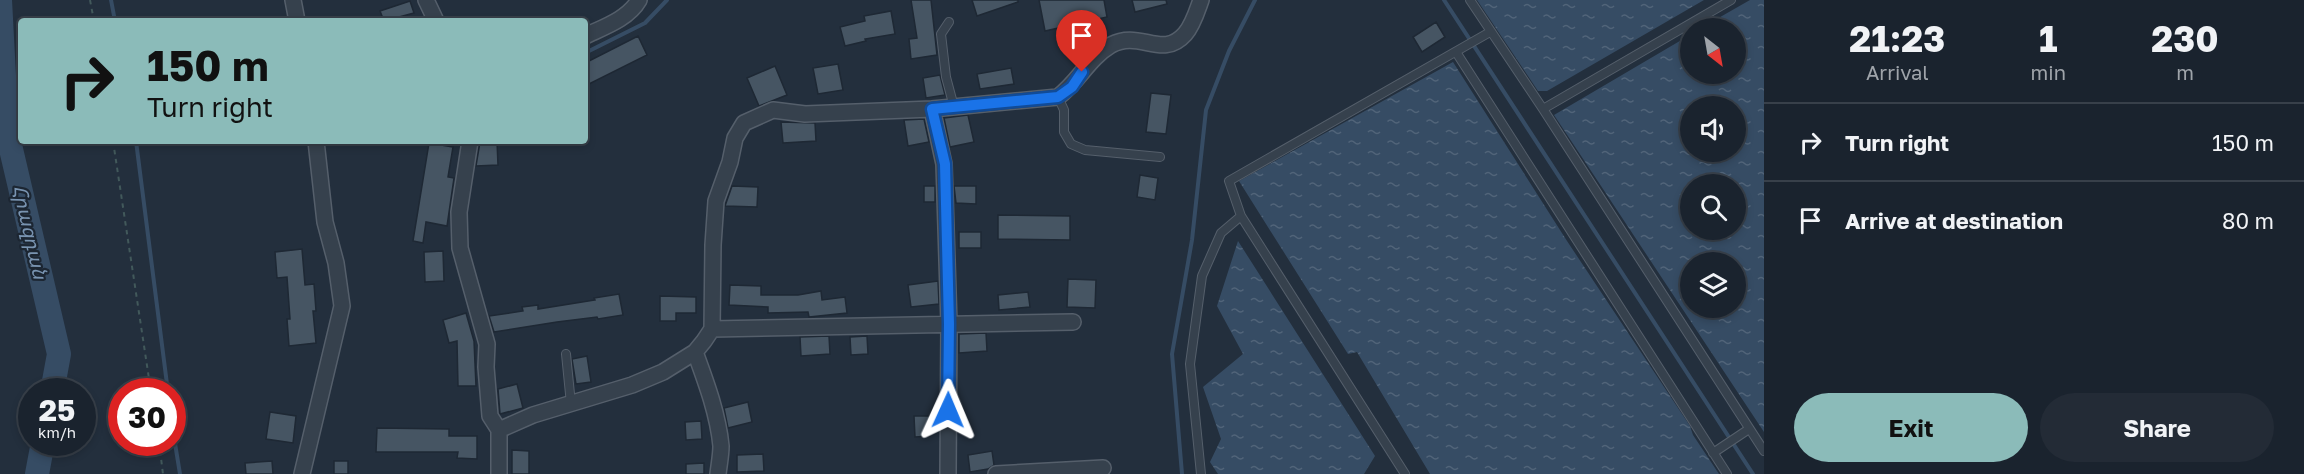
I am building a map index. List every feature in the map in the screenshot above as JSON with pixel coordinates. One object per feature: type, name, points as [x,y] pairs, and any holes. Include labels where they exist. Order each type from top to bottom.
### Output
[{"type":"street","points":[[293,0],[296,18]]},
{"type":"street","points":[[426,0],[435,18]]},
{"type":"street","points":[[588,35],[617,21],[635,7],[639,0]]},
{"type":"street","points":[[499,430],[533,415],[642,381],[663,372],[695,352],[712,329],[716,201],[730,162],[735,138],[744,123],[773,110],[805,114],[932,109],[1058,97],[1072,87],[1096,56],[1113,44],[1133,39],[1161,46],[1174,43],[1186,33],[1201,0]]},
{"type":"street","points":[[932,109],[945,164],[949,324],[948,474]]},
{"type":"street","points":[[302,474],[342,306],[336,263],[325,222],[316,144]]},
{"type":"street","points":[[470,144],[459,212],[460,248],[487,344],[490,416],[499,430],[499,474]]},
{"type":"street","points":[[712,329],[1073,322]]},
{"type":"street","points":[[695,352],[706,381],[721,448],[718,474]]},
{"type":"street","points":[[996,474],[1103,468]]},
{"type":"lane","points":[[1470,0],[1764,451]]},
{"type":"lane","points":[[1543,109],[1731,0]]},
{"type":"lane","points":[[949,22],[941,34],[946,77],[954,107]]},
{"type":"lane","points":[[1405,474],[1241,216],[1229,181],[1491,32]]},
{"type":"lane","points":[[1456,52],[1727,474]]},
{"type":"lane","points":[[1058,97],[1064,110],[1064,132],[1071,144],[1085,150],[1160,157]]},
{"type":"lane","points":[[1201,474],[1190,364],[1202,276],[1221,233],[1241,216]]},
{"type":"lane","points":[[566,354],[571,404]]},
{"type":"lane","points":[[1713,453],[1749,429]]},
{"type":"path","points":[[90,0],[93,18]]},
{"type":"path","points":[[113,144],[150,378]]},
{"type":"path","points":[[161,456],[163,474]]},
{"type":"water","points":[[1477,0],[1704,0],[1547,91],[1538,91]]},
{"type":"water","points":[[1750,0],[1764,0],[1764,432],[1688,318],[1746,318],[1746,252],[1680,252],[1680,305],[1554,115],[1680,41],[1680,84],[1746,84],[1746,18],[1718,18]]},
{"type":"water","points":[[1453,62],[1719,474],[1430,474],[1357,352],[1348,354],[1239,181]]},
{"type":"water","points":[[1238,241],[1375,456],[1364,474],[1218,474],[1210,462],[1221,439],[1203,387],[1243,354],[1217,306]]},
{"type":"building","points":[[911,0],[931,0],[937,55],[911,59],[909,39],[917,38]]},
{"type":"building","points":[[972,0],[1018,0],[1018,2],[977,16]]},
{"type":"building","points":[[1039,0],[1104,0],[1107,17],[1045,31]]},
{"type":"building","points":[[1132,0],[1166,0],[1167,4],[1135,12]]},
{"type":"building","points":[[410,1],[414,13],[395,18],[383,18],[380,11]]},
{"type":"building","points":[[891,11],[895,34],[865,39],[866,41],[845,46],[840,27],[865,21],[864,16]]},
{"type":"building","points":[[1436,22],[1445,37],[1422,52],[1413,37]]},
{"type":"building","points":[[638,36],[647,55],[588,84],[588,61]]},
{"type":"building","points":[[838,64],[843,90],[818,94],[813,68]]},
{"type":"building","points":[[775,66],[787,95],[759,106],[747,78]]},
{"type":"building","points":[[1011,68],[1014,84],[980,89],[977,74]]},
{"type":"building","points":[[940,75],[945,95],[926,98],[923,78]]},
{"type":"building","points":[[1151,93],[1171,95],[1166,134],[1146,132]]},
{"type":"building","points":[[968,115],[974,142],[950,147],[944,118]]},
{"type":"building","points":[[924,119],[929,142],[908,146],[904,120]]},
{"type":"building","points":[[781,122],[815,123],[816,141],[783,143]]},
{"type":"building","points":[[429,144],[453,147],[448,177],[454,178],[447,226],[426,222],[423,243],[413,241]]},
{"type":"building","points":[[480,144],[497,144],[498,165],[476,166]]},
{"type":"building","points":[[1140,175],[1158,178],[1155,200],[1137,197]]},
{"type":"building","points":[[732,186],[758,187],[757,207],[725,206]]},
{"type":"building","points":[[924,186],[935,186],[935,202],[924,202]]},
{"type":"building","points":[[954,186],[976,186],[976,204],[956,203]]},
{"type":"building","points":[[998,215],[1070,216],[1070,240],[998,239]]},
{"type":"building","points":[[959,232],[981,232],[981,248],[959,248]]},
{"type":"building","points":[[302,249],[305,285],[314,284],[316,311],[313,311],[316,343],[289,346],[287,277],[277,278],[275,252]]},
{"type":"building","points":[[443,251],[444,281],[425,282],[424,252]]},
{"type":"building","points":[[1068,279],[1096,280],[1095,308],[1067,307]]},
{"type":"building","points":[[938,281],[939,304],[911,307],[908,285]]},
{"type":"building","points":[[730,285],[761,286],[761,295],[798,295],[821,291],[822,300],[845,297],[847,313],[809,317],[808,312],[768,313],[768,307],[729,305]]},
{"type":"building","points":[[1028,292],[1030,307],[999,310],[998,295]]},
{"type":"building","points":[[619,294],[623,315],[494,332],[489,316],[523,311],[522,307],[538,305],[538,309]]},
{"type":"building","points":[[660,296],[696,297],[696,313],[676,313],[676,321],[660,321]]},
{"type":"building","points":[[466,313],[474,341],[476,386],[458,386],[457,341],[449,343],[443,320]]},
{"type":"building","points":[[986,333],[987,351],[959,353],[959,334]]},
{"type":"building","points":[[829,336],[830,354],[801,356],[800,337]]},
{"type":"building","points":[[867,336],[868,354],[851,355],[850,337]]},
{"type":"building","points":[[587,356],[591,382],[576,384],[572,359]]},
{"type":"building","points":[[517,384],[523,408],[500,414],[498,389]]},
{"type":"building","points":[[748,402],[752,422],[728,428],[724,408]]},
{"type":"building","points":[[270,412],[296,416],[293,443],[266,439]]},
{"type":"building","points":[[914,416],[930,416],[930,436],[915,437]]},
{"type":"building","points":[[701,421],[702,439],[686,440],[685,422]]},
{"type":"building","points":[[377,428],[449,429],[449,436],[477,436],[477,459],[457,458],[458,452],[376,452]]},
{"type":"building","points":[[512,450],[529,451],[529,474],[512,474]]},
{"type":"building","points":[[992,451],[994,465],[988,469],[970,472],[968,455]]},
{"type":"building","points":[[763,454],[764,471],[737,472],[737,455]]},
{"type":"building","points":[[272,461],[273,474],[246,474],[245,463]]},
{"type":"building","points":[[334,461],[348,461],[348,474],[334,474]]},
{"type":"building","points":[[704,463],[704,474],[686,474],[686,464]]},
{"type":"waterway","name":"Հրազդան","points":[[0,0],[7,132],[59,354],[55,378]]},
{"type":"waterway","points":[[111,0],[114,18]]},
{"type":"waterway","points":[[588,52],[645,23],[667,0]]},
{"type":"waterway","points":[[1182,474],[1172,354],[1192,240],[1206,110],[1229,51],[1255,0]]},
{"type":"waterway","points":[[1444,0],[1753,474]]},
{"type":"waterway","points":[[136,144],[166,378]]},
{"type":"waterway","name":"Հրազդան","points":[[37,474],[40,456]]},
{"type":"waterway","points":[[177,456],[180,474]]},
{"type":"route","points":[[948,410],[949,324],[945,164],[932,109],[1058,97],[1072,87],[1082,72]]}]
